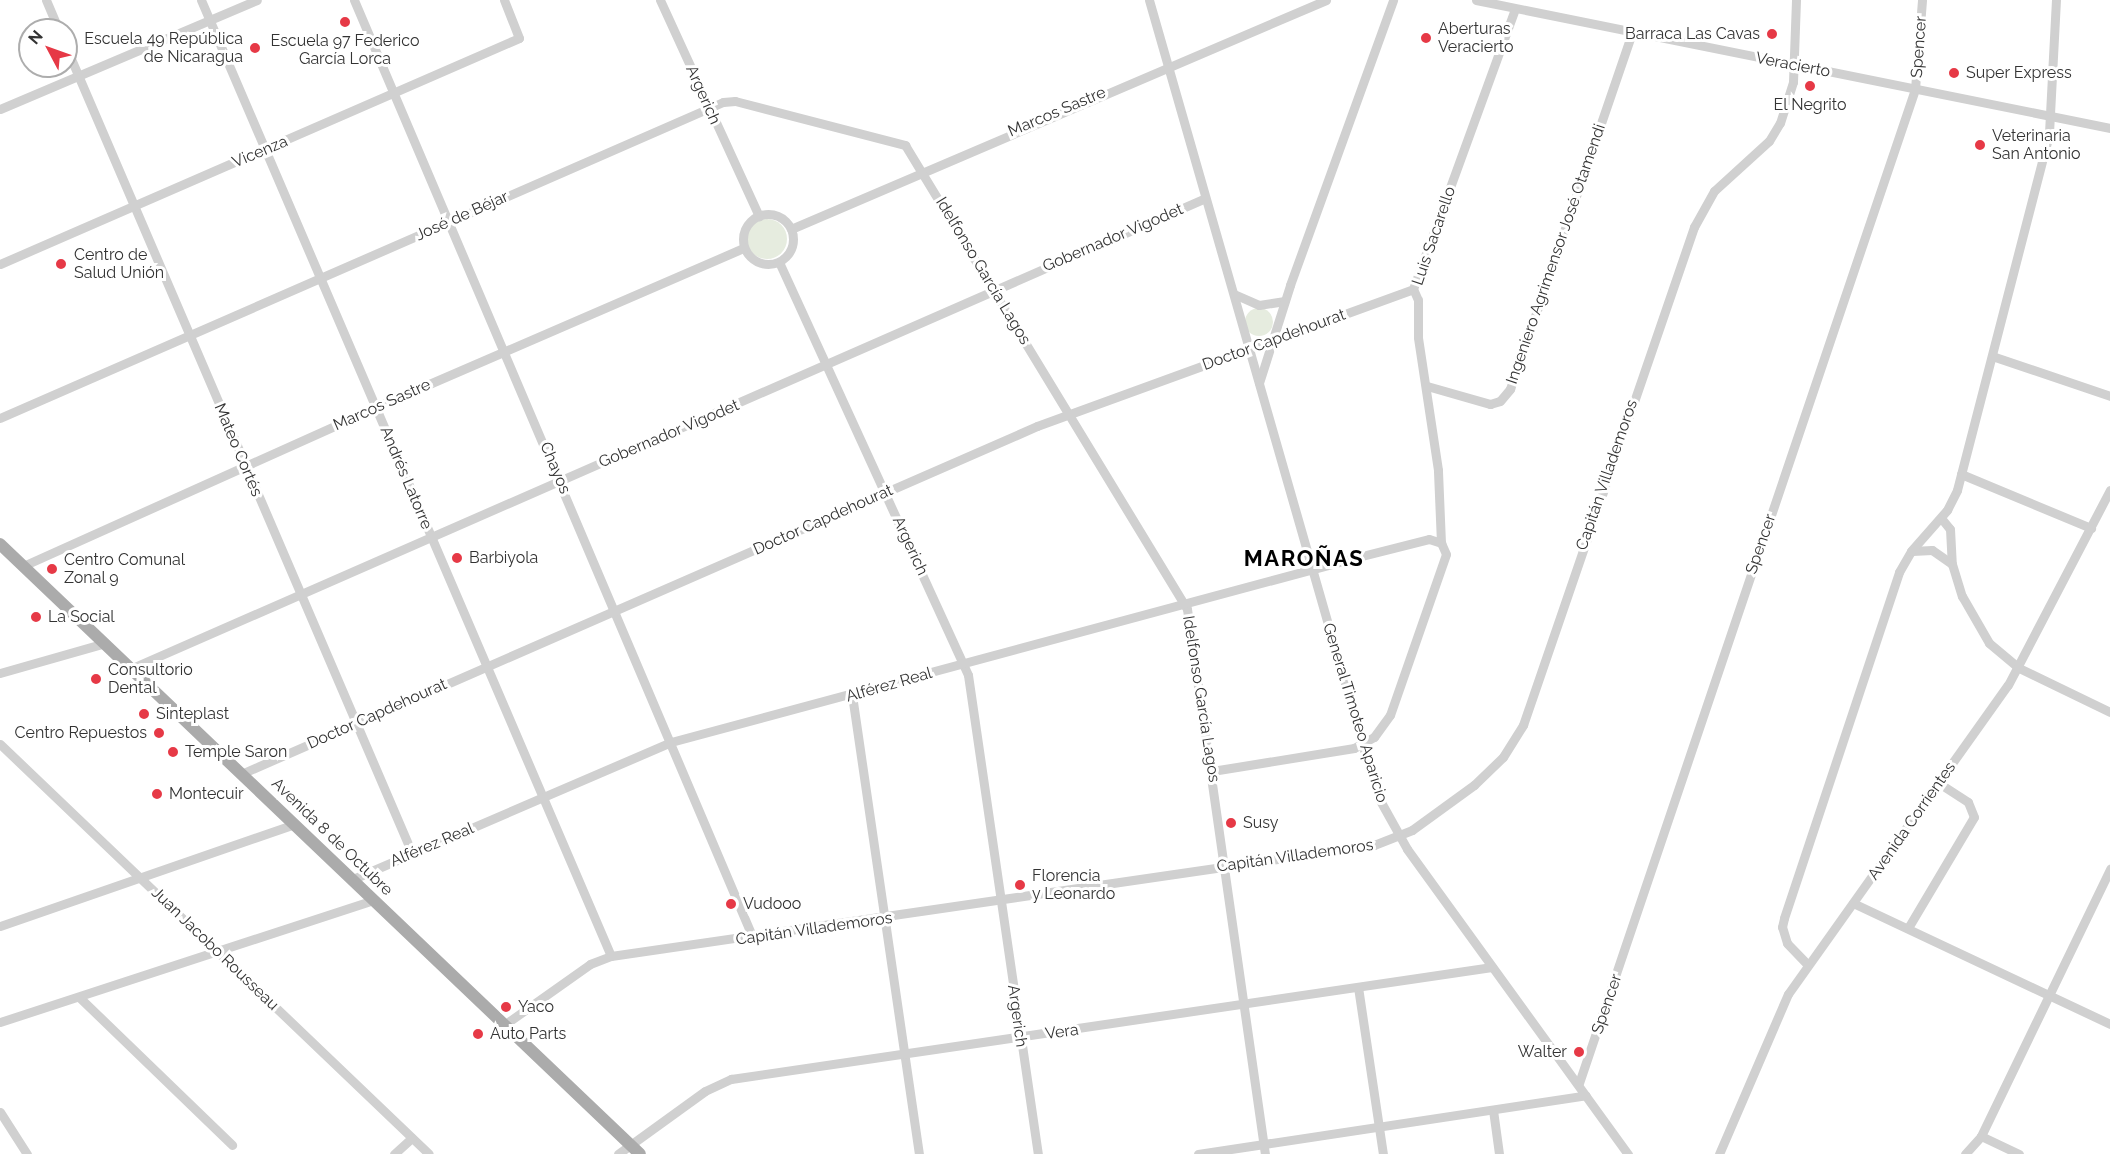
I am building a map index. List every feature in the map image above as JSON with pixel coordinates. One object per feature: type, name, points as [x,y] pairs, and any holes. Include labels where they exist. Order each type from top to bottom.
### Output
[{"type":"main road","name":"Avenida 8 de Octubre","points":[[0,544],[640,1154]]},
{"type":"street","points":[[46,0],[54,18]]},
{"type":"street","name":"Andrés Latorre","points":[[201,0],[611,956]]},
{"type":"street","points":[[78,75],[257,0]]},
{"type":"street","name":"Chayos","points":[[354,0],[753,938]]},
{"type":"street","name":"Vicenza","points":[[0,264],[519,38],[504,0]]},
{"type":"street","name":"Argerich","points":[[660,0],[759,216]]},
{"type":"street","name":"General Timoteo Aparicio","points":[[1149,0],[1377,795],[1400,837],[1628,1154]]},
{"type":"street","name":"Marcos Sastre","points":[[790,229],[1326,0]]},
{"type":"street","points":[[1259,384],[1285,301],[1393,0]]},
{"type":"street","name":"Veracierto","points":[[1476,0],[2110,128]]},
{"type":"street","name":"Capitán Villademoros","points":[[504,1025],[590,964],[611,956],[753,938],[1226,866],[1374,846],[1400,837],[1490,771],[1523,725],[1694,227],[1714,191],[1776,130],[1793,82],[1796,0]]},
{"type":"street","name":"Spencer","points":[[1579,1083],[1915,89],[1922,0]]},
{"type":"street","points":[[1808,965],[1787,943],[1784,918],[1899,572],[1911,551],[1954,500],[2051,116],[2056,0]]},
{"type":"street","name":"Luis Sacarello","points":[[1362,745],[1378,732],[1390,715],[1445,560],[1441,543],[1427,386],[1418,337],[1419,300],[1413,289],[1515,9]]},
{"type":"street","name":"Ingeniero Agrimensor José Otamendi","points":[[1427,386],[1490,404],[1500,401],[1510,389],[1632,33]]},
{"type":"street","name":"Mateo Cortés","points":[[78,75],[298,594],[412,853]]},
{"type":"street","points":[[0,109],[71,78]]},
{"type":"street","name":"José de Béjar","points":[[0,418],[189,337],[448,221],[709,109],[735,101],[905,145],[922,171]]},
{"type":"street","name":"Idelfonso García Lagos","points":[[922,171],[1184,604],[1226,866],[1264,1149]]},
{"type":"street","name":"Gobernador Vigodet","points":[[132,668],[826,366],[1205,198]]},
{"type":"street","points":[[774,215],[790,229],[792,244],[779,262],[762,264],[744,248],[747,225],[759,216],[774,215]]},
{"type":"street","name":"Marcos Sastre","points":[[23,566],[376,407],[744,248]]},
{"type":"street","name":"Argerich","points":[[779,262],[884,493],[965,663],[1038,1154]]},
{"type":"street","name":"Doctor Capdehourat","points":[[242,774],[1068,414],[1413,289]]},
{"type":"street","points":[[1234,294],[1259,305],[1285,301]]},
{"type":"street","points":[[1992,356],[2110,396]]},
{"type":"street","points":[[1961,474],[2091,528]]},
{"type":"street","name":"Avenida Corrientes","points":[[1719,1154],[1785,1002],[1808,965],[2019,668],[2110,490]]},
{"type":"street","points":[[1941,518],[1950,529],[1952,564],[1962,596],[1981,632],[2019,668],[2110,712]]},
{"type":"street","name":"Alférez Real","points":[[353,879],[542,795],[671,742],[1429,539],[1441,543]]},
{"type":"street","points":[[1911,551],[1932,550],[1952,564]]},
{"type":"street","points":[[0,673],[105,643]]},
{"type":"street","points":[[852,695],[887,918],[919,1154]]},
{"type":"street","name":"Juan Jacobo Rousseau","points":[[0,744],[429,1154]]},
{"type":"street","points":[[1212,771],[1347,751],[1362,745]]},
{"type":"street","points":[[1908,928],[1974,817],[1968,802],[1939,783]]},
{"type":"street","points":[[0,926],[295,824]]},
{"type":"street","points":[[1965,1154],[1981,1136],[2110,869]]},
{"type":"street","points":[[0,1022],[374,900]]},
{"type":"street","points":[[1853,903],[2110,1024]]},
{"type":"street","name":"Vera","points":[[618,1154],[705,1091],[731,1080],[905,1056],[1492,967]]},
{"type":"street","points":[[1358,987],[1383,1154]]},
{"type":"street","points":[[79,996],[232,1145]]},
{"type":"street","points":[[1198,1154],[1264,1149],[1379,1127],[1586,1095]]},
{"type":"street","points":[[1493,1110],[1499,1154]]},
{"type":"street","points":[[0,1112],[27,1154]]},
{"type":"street","points":[[1981,1136],[2019,1154]]},
{"type":"street","points":[[394,1154],[412,1138]]},
{"type":"shaded area","points":[[767,219],[781,225],[787,239],[781,253],[767,259],[753,253],[747,239],[753,225]]},
{"type":"shaded area","points":[[1259,308],[1269,312],[1273,322],[1269,332],[1259,336],[1249,332],[1245,322],[1249,312]]},
{"type":"place","name":"Escuela 97 Federico García Lorca","points":[[345,22]]},
{"type":"place","name":"Barraca Las Cavas","points":[[1772,34]]},
{"type":"place","name":"Aberturas Veracierto","points":[[1426,38]]},
{"type":"place","name":"Escuela 49 República de Nicaragua","points":[[255,48]]},
{"type":"place","name":"Super Express","points":[[1954,73]]},
{"type":"place","name":"El Negrito","points":[[1810,86]]},
{"type":"place","name":"Veterinaria San Antonio","points":[[1980,145]]},
{"type":"place","name":"Centro de Salud Unión","points":[[61,264]]},
{"type":"place","name":"Barbiyola","points":[[457,558]]},
{"type":"place","name":"Centro Comunal Zonal 9","points":[[52,569]]},
{"type":"place","name":"La Social","points":[[36,617]]},
{"type":"place","name":"Consultorio Dental","points":[[96,679]]},
{"type":"place","name":"Sinteplast","points":[[144,714]]},
{"type":"place","name":"Centro Repuestos","points":[[159,733]]},
{"type":"place","name":"Temple Saron","points":[[173,752]]},
{"type":"place","name":"Montecuir","points":[[157,794]]},
{"type":"place","name":"Susy","points":[[1231,823]]},
{"type":"place","name":"Florencia y Leonardo","points":[[1020,885]]},
{"type":"place","name":"Vudooo","points":[[731,904]]},
{"type":"place","name":"Yaco","points":[[506,1007]]},
{"type":"place","name":"Auto Parts","points":[[478,1034]]},
{"type":"place","name":"Walter","points":[[1579,1052]]},
{"type":"district","name":"MAROÑAS","points":[[1304,559]]}]
